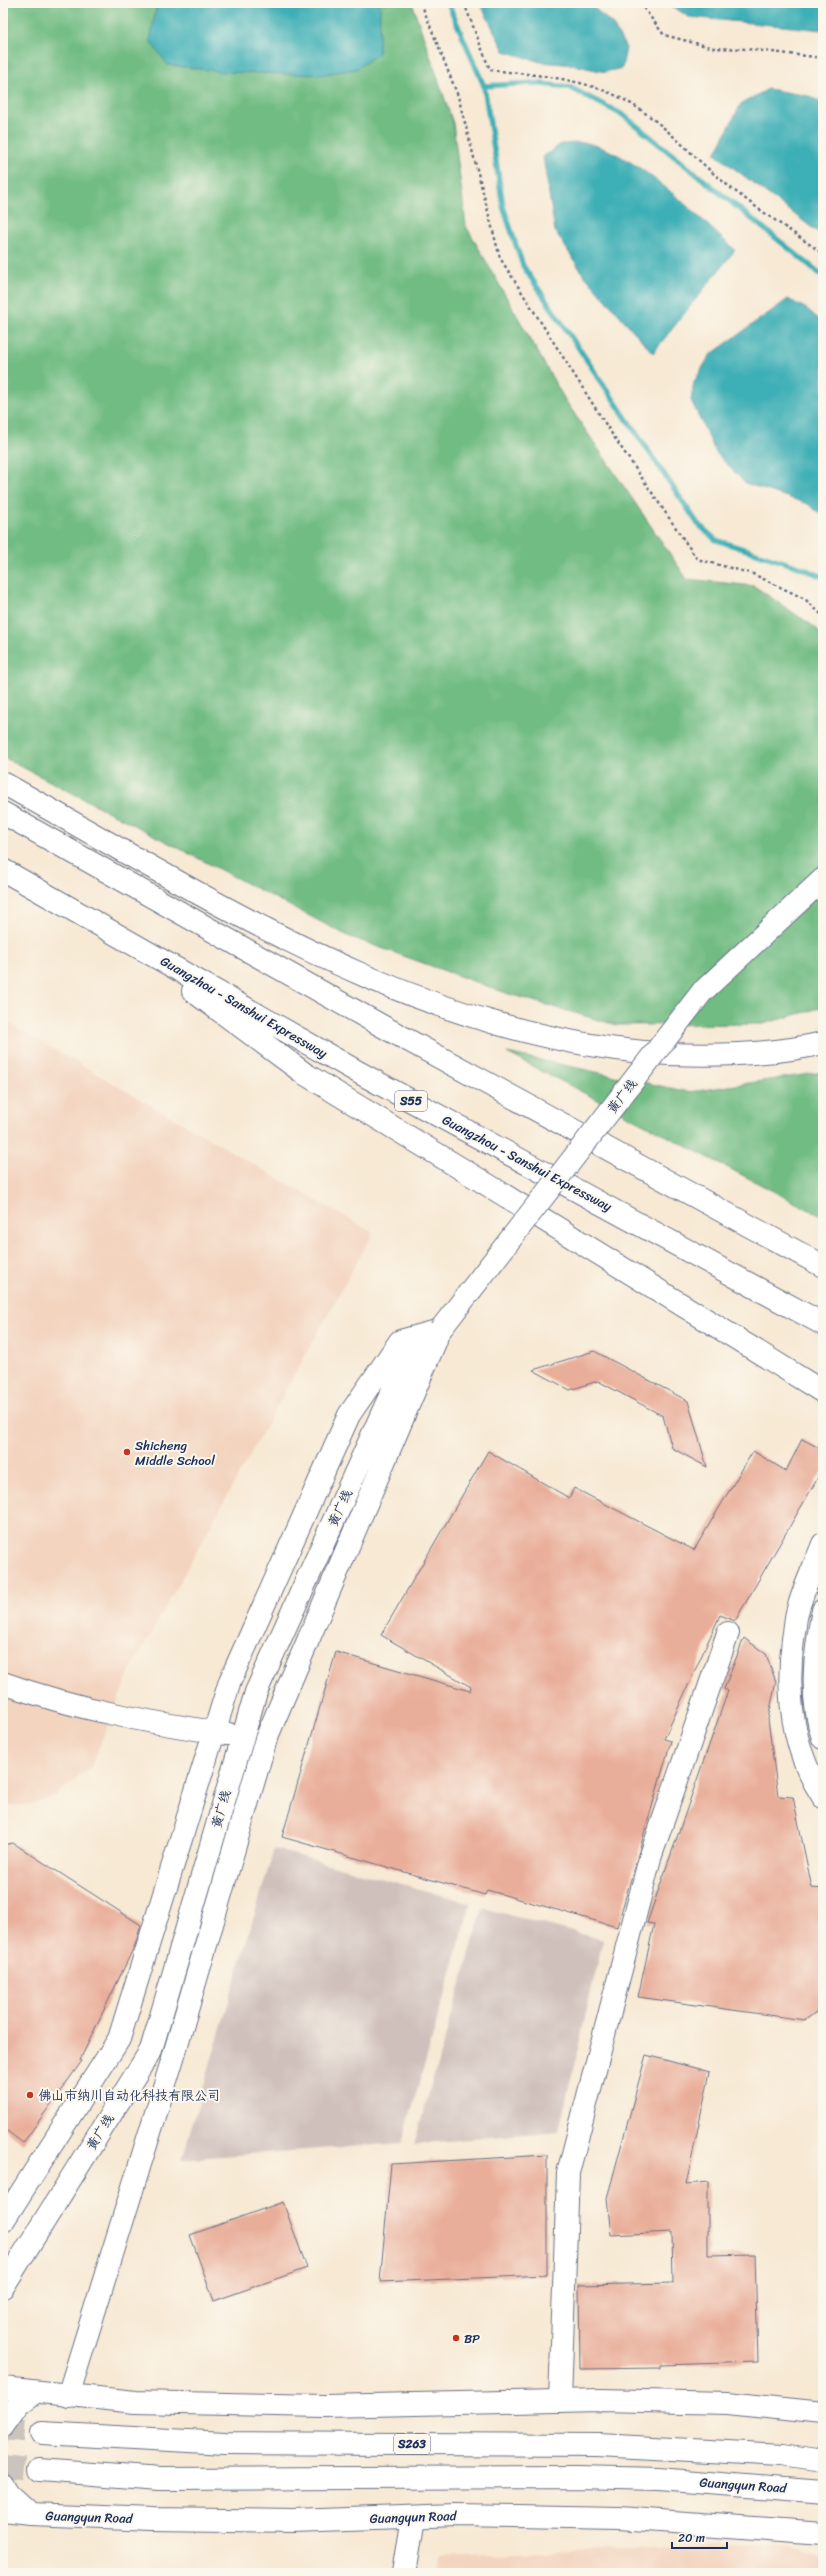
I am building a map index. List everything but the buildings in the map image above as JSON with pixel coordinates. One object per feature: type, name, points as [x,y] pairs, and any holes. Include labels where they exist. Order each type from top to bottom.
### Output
[{"type":"main road","points":[[3,783],[253,922],[345,967],[445,1007],[519,1031],[585,1045],[640,1052],[697,1055],[761,1053],[823,1043]]},
{"type":"main road","points":[[3,813],[382,1026],[823,1266]]},
{"type":"main road","name":"Guangzhou - Sanshui Expressway","points":[[3,870],[358,1072],[823,1324]]},
{"type":"main road","name":"黄广线","points":[[3,2287],[151,2050],[256,1692],[404,1366],[440,1330],[702,992],[823,879]]},
{"type":"main road","points":[[111,931],[305,1074],[823,1392]]},
{"type":"main road","points":[[3,2221],[119,2039],[230,1682],[349,1415],[400,1340],[440,1330]]},
{"type":"main road","points":[[68,2396],[175,2050],[266,1739],[440,1330]]},
{"type":"main road","points":[[823,1544],[798,1610],[791,1655],[790,1696],[796,1737],[808,1771],[823,1797]]},
{"type":"main road","points":[[823,1610],[816,1646],[814,1685],[818,1724],[823,1738]]},
{"type":"main road","points":[[560,2401],[568,2173],[650,1858],[728,1632]]},
{"type":"main road","points":[[3,1683],[49,1700],[214,1732],[266,1739]]},
{"type":"main road","points":[[3,2388],[135,2402],[325,2406],[560,2401],[728,2403],[823,2413]]},
{"type":"main road","points":[[3,2426],[18,2406],[35,2392]]},
{"type":"main road","name":"S263","points":[[42,2433],[225,2443],[598,2445],[782,2455],[823,2461]]},
{"type":"main road","name":"Guangyun Road","points":[[39,2470],[166,2479],[577,2477],[658,2479],[823,2492]]},
{"type":"main road","points":[[3,2484],[7,2493],[30,2514]]},
{"type":"main road","name":"Guangyun Road","points":[[3,2511],[30,2514],[153,2519],[277,2520],[456,2515],[619,2518],[823,2533]]},
{"type":"main road","points":[[404,2573],[413,2517]]},
{"type":"path","points":[[421,3],[458,96],[500,258],[610,432],[697,559],[754,574],[805,598],[823,616]]},
{"type":"path","points":[[464,3],[490,70],[540,75],[582,83],[627,101],[660,124],[689,153],[722,181],[823,254]]},
{"type":"path","points":[[640,3],[664,35],[714,48],[777,51],[823,58]]},
{"type":"shaded area","name":"Shicheng Middle School","points":[[3,1020],[373,1233],[130,1671],[91,1767],[55,1796],[34,1804],[9,1806],[3,1803]]},
{"type":"shaded area","points":[[274,1849],[471,1903],[402,2143],[182,2159]]},
{"type":"shaded area","points":[[483,1908],[603,1940],[559,2131],[414,2144]]},
{"type":"shaded area","points":[[789,2543],[823,2554],[823,2573],[437,2573],[438,2556]]},
{"type":"green space","points":[[3,3],[412,3],[453,123],[466,226],[565,400],[687,579],[754,586],[816,628],[823,639],[823,1007],[763,1024],[616,1025],[509,994],[348,936],[3,757]]},
{"type":"green space","points":[[507,1053],[689,1092],[823,1072],[823,1217]]},
{"type":"water","points":[[157,3],[380,3],[379,53],[356,69],[319,75],[224,72],[168,65],[150,41]]},
{"type":"water","points":[[480,3],[589,3],[613,25],[626,48],[622,68],[605,72],[573,65],[541,62],[504,51]]},
{"type":"water","points":[[667,3],[823,3],[823,30],[689,17]]},
{"type":"water","points":[[768,89],[809,96],[823,103],[823,236],[715,154],[741,104]]},
{"type":"water","points":[[561,144],[591,144],[610,151],[630,162],[649,174],[668,189],[735,250],[653,353],[583,274],[555,231],[543,157]]},
{"type":"water","points":[[788,299],[807,309],[823,323],[823,516],[808,504],[745,483],[716,453],[691,400],[694,382],[710,355]]},
{"type":"waterway","points":[[448,3],[484,86],[503,206],[523,266],[698,524],[716,540],[802,568],[823,577]]},
{"type":"waterway","points":[[484,86],[532,83],[569,87],[623,115],[823,276]]},
{"type":"tunnel","points":[[3,2429],[42,2433]]},
{"type":"tunnel","points":[[3,2466],[39,2470]]},
{"type":"place","name":"Shicheng Middle School","points":[[127,1452]]},
{"type":"place","name":"佛山市纳川自动化科技有限公司","points":[[30,2095]]},
{"type":"place","name":"BP","points":[[456,2338]]}]
